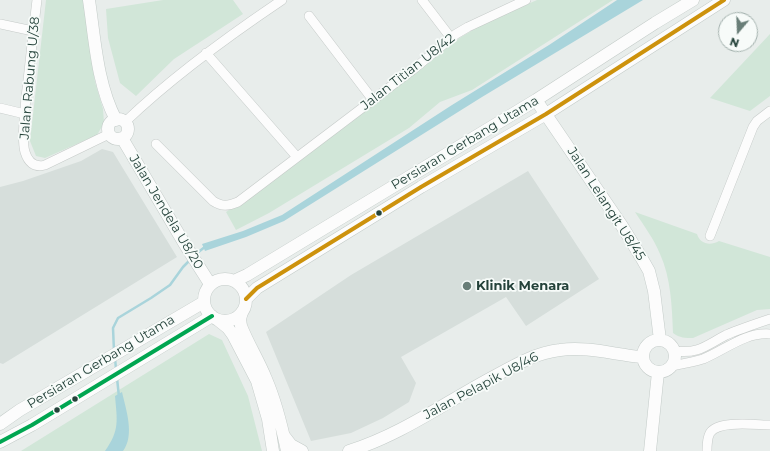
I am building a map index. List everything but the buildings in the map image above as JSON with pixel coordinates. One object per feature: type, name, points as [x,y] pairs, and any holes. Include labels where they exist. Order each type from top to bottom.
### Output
[{"type":"main road","points":[[89,0],[106,101],[128,130],[126,135],[122,138],[115,139],[109,134],[109,125],[120,121]]},
{"type":"main road","name":"Persiaran Gerbang Utama","points":[[234,280],[248,276],[536,100],[693,0]]},
{"type":"main road","name":"Persiaran Gerbang Utama","points":[[246,299],[257,288],[421,187],[546,114],[724,0]]},
{"type":"main road","name":"Jalan Lelangit U8/45","points":[[536,100],[642,257],[654,291],[660,340]]},
{"type":"main road","name":"Jalan Jendela U8/20","points":[[122,138],[210,284]]},
{"type":"main road","points":[[273,451],[268,419],[257,381],[233,335],[228,328],[208,312],[204,302],[204,295],[210,284],[221,279],[234,280],[242,288],[246,299],[240,319],[241,326],[267,380],[287,451]]},
{"type":"main road","name":"Persiaran Gerbang Utama","points":[[0,424],[20,410],[204,302]]},
{"type":"main road","points":[[215,318],[224,321],[231,320],[242,312]]},
{"type":"main road","name":"Persiaran Gerbang Utama","points":[[0,442],[32,425],[129,366],[215,318]]},
{"type":"main road","points":[[660,340],[669,343],[674,351],[675,357],[672,366],[666,371],[658,372],[649,369],[642,357],[644,348],[647,344],[660,340]]},
{"type":"main road","name":"Jalan Pelapik U8/46","points":[[349,451],[370,443],[414,422],[477,385],[536,355],[562,349],[578,349],[642,357]]},
{"type":"main road","points":[[650,451],[658,372]]},
{"type":"main road","points":[[284,436],[291,445],[302,451]]},
{"type":"street","name":"Jalan Rabung U/38","points":[[37,0],[23,147],[28,159],[36,166],[45,165],[109,134]]},
{"type":"street","points":[[120,121],[139,108],[206,53],[282,0]]},
{"type":"street","points":[[422,0],[452,38]]},
{"type":"street","name":"Jalan Titian U8/42","points":[[156,144],[207,196],[217,204],[225,206],[238,202],[452,38],[468,27],[526,0]]},
{"type":"street","points":[[309,16],[373,100]]},
{"type":"street","points":[[0,24],[33,31]]},
{"type":"street","points":[[206,53],[297,157]]},
{"type":"street","points":[[0,108],[25,114]]},
{"type":"street","points":[[710,236],[753,127],[757,121],[770,111]]},
{"type":"street","points":[[674,351],[696,351],[726,335],[770,319]]},
{"type":"street","points":[[672,366],[702,359],[749,336],[761,333],[770,334]]},
{"type":"street","points":[[706,451],[710,434],[716,428],[726,425],[770,425]]},
{"type":"shaded area","points":[[102,149],[113,152],[177,257],[3,364],[0,363],[0,187],[23,181],[81,161]]},
{"type":"shaded area","points":[[528,171],[599,279],[526,326],[506,297],[401,357],[416,383],[409,402],[383,418],[351,433],[311,441],[266,332],[351,275]]},
{"type":"green space","points":[[46,0],[85,0],[95,82],[103,109],[104,123],[97,135],[45,158],[36,156],[30,141]]},
{"type":"green space","points":[[163,0],[233,0],[243,14],[174,59],[136,96],[120,83],[108,38],[106,9]]},
{"type":"green space","points":[[537,0],[613,0],[472,90],[440,102],[409,128],[269,213],[236,230],[226,212],[252,195],[461,37],[485,23]]},
{"type":"green space","points":[[770,34],[770,96],[750,111],[710,98],[753,52],[758,52],[758,47]]},
{"type":"green space","points":[[635,212],[697,234],[700,240],[709,244],[719,241],[770,257],[770,309],[757,310],[693,338],[678,336],[673,333],[669,283],[664,263],[658,248]]},
{"type":"green space","points":[[209,334],[222,340],[248,396],[262,451],[21,451]]},
{"type":"water","points":[[617,0],[643,0],[482,97],[284,221],[246,237],[205,251],[202,244],[243,231],[282,215]]},
{"type":"water","points":[[122,392],[129,430],[127,445],[123,451],[105,451],[110,444],[115,431],[117,418],[115,396]]},
{"type":"waterway","points":[[196,254],[206,246]]},
{"type":"waterway","points":[[114,351],[113,328],[118,318],[170,285],[191,259]]},
{"type":"waterway","points":[[115,358],[116,369]]},
{"type":"waterway","points":[[117,378],[119,397]]},
{"type":"transit line","points":[[246,299],[257,288],[421,187],[546,114],[724,0]]},
{"type":"transit line","points":[[0,442],[32,425],[212,316]]},
{"type":"place","name":"Klinik Menara","points":[[467,286]]}]
